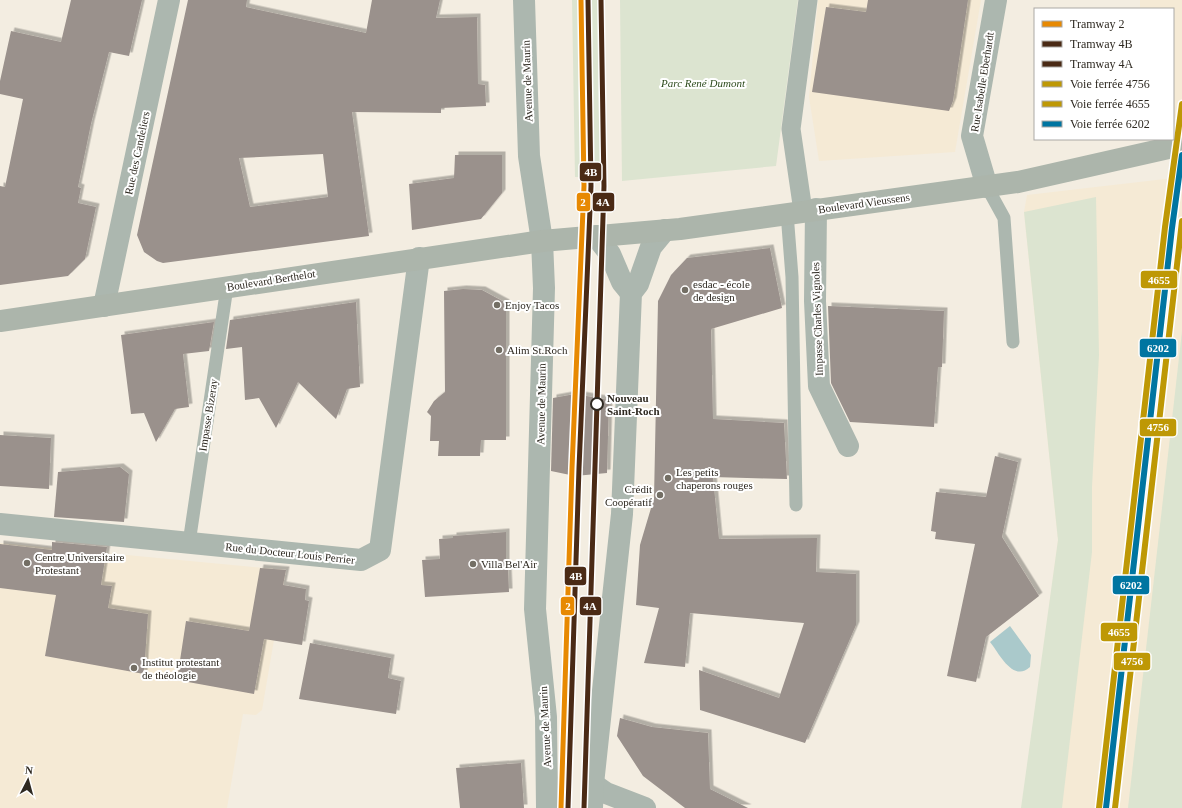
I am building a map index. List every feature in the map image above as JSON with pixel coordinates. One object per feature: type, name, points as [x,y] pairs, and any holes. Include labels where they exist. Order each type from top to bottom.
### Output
[{"type":"main road","name":"Boulevard Vieussens","points":[[542,241],[665,230],[987,187],[1018,182],[1182,145]]},
{"type":"main road","name":"Boulevard Berthelot","points":[[0,321],[542,241]]},
{"type":"street","name":"Rue des Candeliers","points":[[104,306],[169,0]]},
{"type":"street","name":"Avenue de Maurin","points":[[524,0],[529,156],[542,241],[543,296],[535,609],[546,717],[547,808]]},
{"type":"street","points":[[802,211],[791,129],[808,0]]},
{"type":"street","name":"Rue Isabelle Eberhardt","points":[[987,187],[972,136],[996,0]]},
{"type":"street","name":"Impasse Charles Vignoles","points":[[802,211],[815,301],[819,386],[848,446]]},
{"type":"street","points":[[592,808],[593,784],[622,514],[631,293],[638,284],[651,247],[665,230]]},
{"type":"street","points":[[596,236],[610,254],[622,282],[631,293]]},
{"type":"street","name":"Rue du Docteur Louis Perrier","points":[[0,524],[361,560],[380,550],[419,258]]},
{"type":"street","points":[[593,784],[606,793],[645,808]]},
{"type":"lane","points":[[987,187],[1004,218],[1013,342]]},
{"type":"lane","points":[[796,505],[792,277],[802,211]]},
{"type":"lane","name":"Impasse Bizeray","points":[[188,543],[227,287]]},
{"type":"shaded area","points":[[818,0],[981,0],[955,152],[819,161],[809,97]]},
{"type":"shaded area","points":[[1140,0],[1182,0],[1182,116],[1174,119],[1174,8],[1140,8]]},
{"type":"shaded area","points":[[1182,177],[1182,808],[1022,808],[1058,540],[1024,212],[1027,195]]},
{"type":"shaded area","name":"Institut protestant de théologie","points":[[0,543],[286,570],[262,710],[256,715],[243,714],[227,808],[0,808]]},
{"type":"green space","points":[[572,0],[602,0],[606,178],[575,177]]},
{"type":"green space","name":"Parc René Dumont","points":[[620,0],[798,0],[776,166],[622,181]]},
{"type":"green space","points":[[1096,197],[1099,355],[1092,487],[1092,552],[1062,808],[1021,808],[1058,540],[1024,212]]},
{"type":"green space","points":[[1182,331],[1182,808],[1128,808]]},
{"type":"water","points":[[1010,626],[1031,655],[1030,667],[1024,671],[1012,669],[1007,665],[990,642]]},
{"type":"building","points":[[71,0],[142,0],[129,56],[109,52],[91,124],[78,187],[81,188],[78,203],[96,207],[85,259],[68,276],[0,285],[0,186],[5,187],[23,99],[0,94],[0,81],[11,31],[61,42]]},
{"type":"building","points":[[188,0],[247,0],[246,7],[366,33],[372,0],[440,0],[436,18],[477,17],[478,84],[485,85],[486,106],[441,108],[441,113],[352,112],[369,236],[163,263],[157,261],[144,252],[137,235]],"holes":[[[323,154],[328,197],[250,207],[239,158]]]},
{"type":"building","points":[[868,0],[968,0],[953,101],[949,111],[812,92],[826,7],[866,12]]},
{"type":"building","points":[[455,155],[502,155],[502,193],[481,219],[412,230],[409,184],[454,178]]},
{"type":"building","points":[[770,248],[782,308],[711,329],[713,419],[784,423],[787,479],[713,477],[719,539],[817,538],[816,572],[856,574],[856,625],[805,743],[700,710],[699,670],[779,698],[804,623],[690,613],[685,667],[644,663],[659,608],[636,605],[640,545],[654,498],[658,301],[671,275],[687,258]]},
{"type":"building","points":[[463,289],[482,290],[506,303],[506,440],[481,440],[480,456],[438,456],[439,441],[430,441],[431,416],[427,412],[434,401],[445,392],[444,291]]},
{"type":"building","points":[[356,302],[360,387],[347,389],[336,419],[298,382],[276,428],[259,398],[245,400],[242,347],[226,349],[230,320]]},
{"type":"building","points":[[828,306],[944,311],[942,367],[938,367],[934,427],[850,422],[831,383]]},
{"type":"building","points":[[214,322],[209,351],[183,354],[189,407],[175,409],[156,442],[144,413],[131,414],[121,335]]},
{"type":"building","points":[[575,394],[609,400],[607,473],[575,476],[551,471],[553,398]]},
{"type":"building","points":[[0,435],[51,438],[49,489],[0,486]]},
{"type":"building","points":[[995,456],[1018,462],[1002,537],[1039,596],[986,637],[976,682],[947,676],[975,544],[935,539],[936,532],[931,531],[936,492],[986,497]]},
{"type":"building","points":[[120,467],[129,474],[124,522],[54,517],[58,472]]},
{"type":"building","name":"Villa Bel'Air","points":[[506,532],[506,569],[508,569],[509,592],[425,597],[422,560],[440,559],[439,539],[453,538],[453,536]]},
{"type":"building","points":[[52,542],[107,547],[101,585],[112,586],[108,608],[148,614],[144,674],[45,656],[56,595],[0,588],[0,544],[52,550]]},
{"type":"building","points":[[260,568],[286,570],[283,585],[306,589],[305,600],[309,601],[302,645],[264,639],[254,694],[177,680],[186,621],[249,631]]},
{"type":"building","points":[[310,643],[391,658],[388,678],[401,681],[396,714],[299,699]]},
{"type":"building","points":[[620,718],[652,727],[708,733],[710,789],[748,808],[685,808],[643,776],[617,736]]},
{"type":"building","points":[[521,763],[524,808],[460,808],[456,768]]},
{"type":"tram line","name":"2","points":[[561,808],[572,468],[584,186],[581,0]]},
{"type":"tram line","name":"4B","points":[[568,808],[579,468],[591,186],[588,0]]},
{"type":"tram line","name":"4A","points":[[584,808],[604,186],[601,0]]},
{"type":"rail line","name":"4655","points":[[1099,808],[1165,227],[1182,104]]},
{"type":"rail line","name":"6202","points":[[1106,808],[1172,228],[1182,155]]},
{"type":"rail line","name":"4756","points":[[1115,808],[1182,221]]},
{"type":"place","name":"esdac - école de design","points":[[685,290]]},
{"type":"place","name":"Enjoy Tacos","points":[[497,305]]},
{"type":"place","name":"Alim St.Roch","points":[[499,350]]},
{"type":"place","name":"Nouveau Saint-Roch","points":[[597,404]]},
{"type":"place","name":"Les petits chaperons rouges","points":[[668,478]]},
{"type":"place","name":"Crédit Coopératif","points":[[660,495]]},
{"type":"place","name":"Centre Universitaire Protestant","points":[[27,563]]},
{"type":"place","name":"Villa Bel'Air","points":[[473,564]]},
{"type":"place","name":"Institut protestant de théologie","points":[[134,668]]}]
